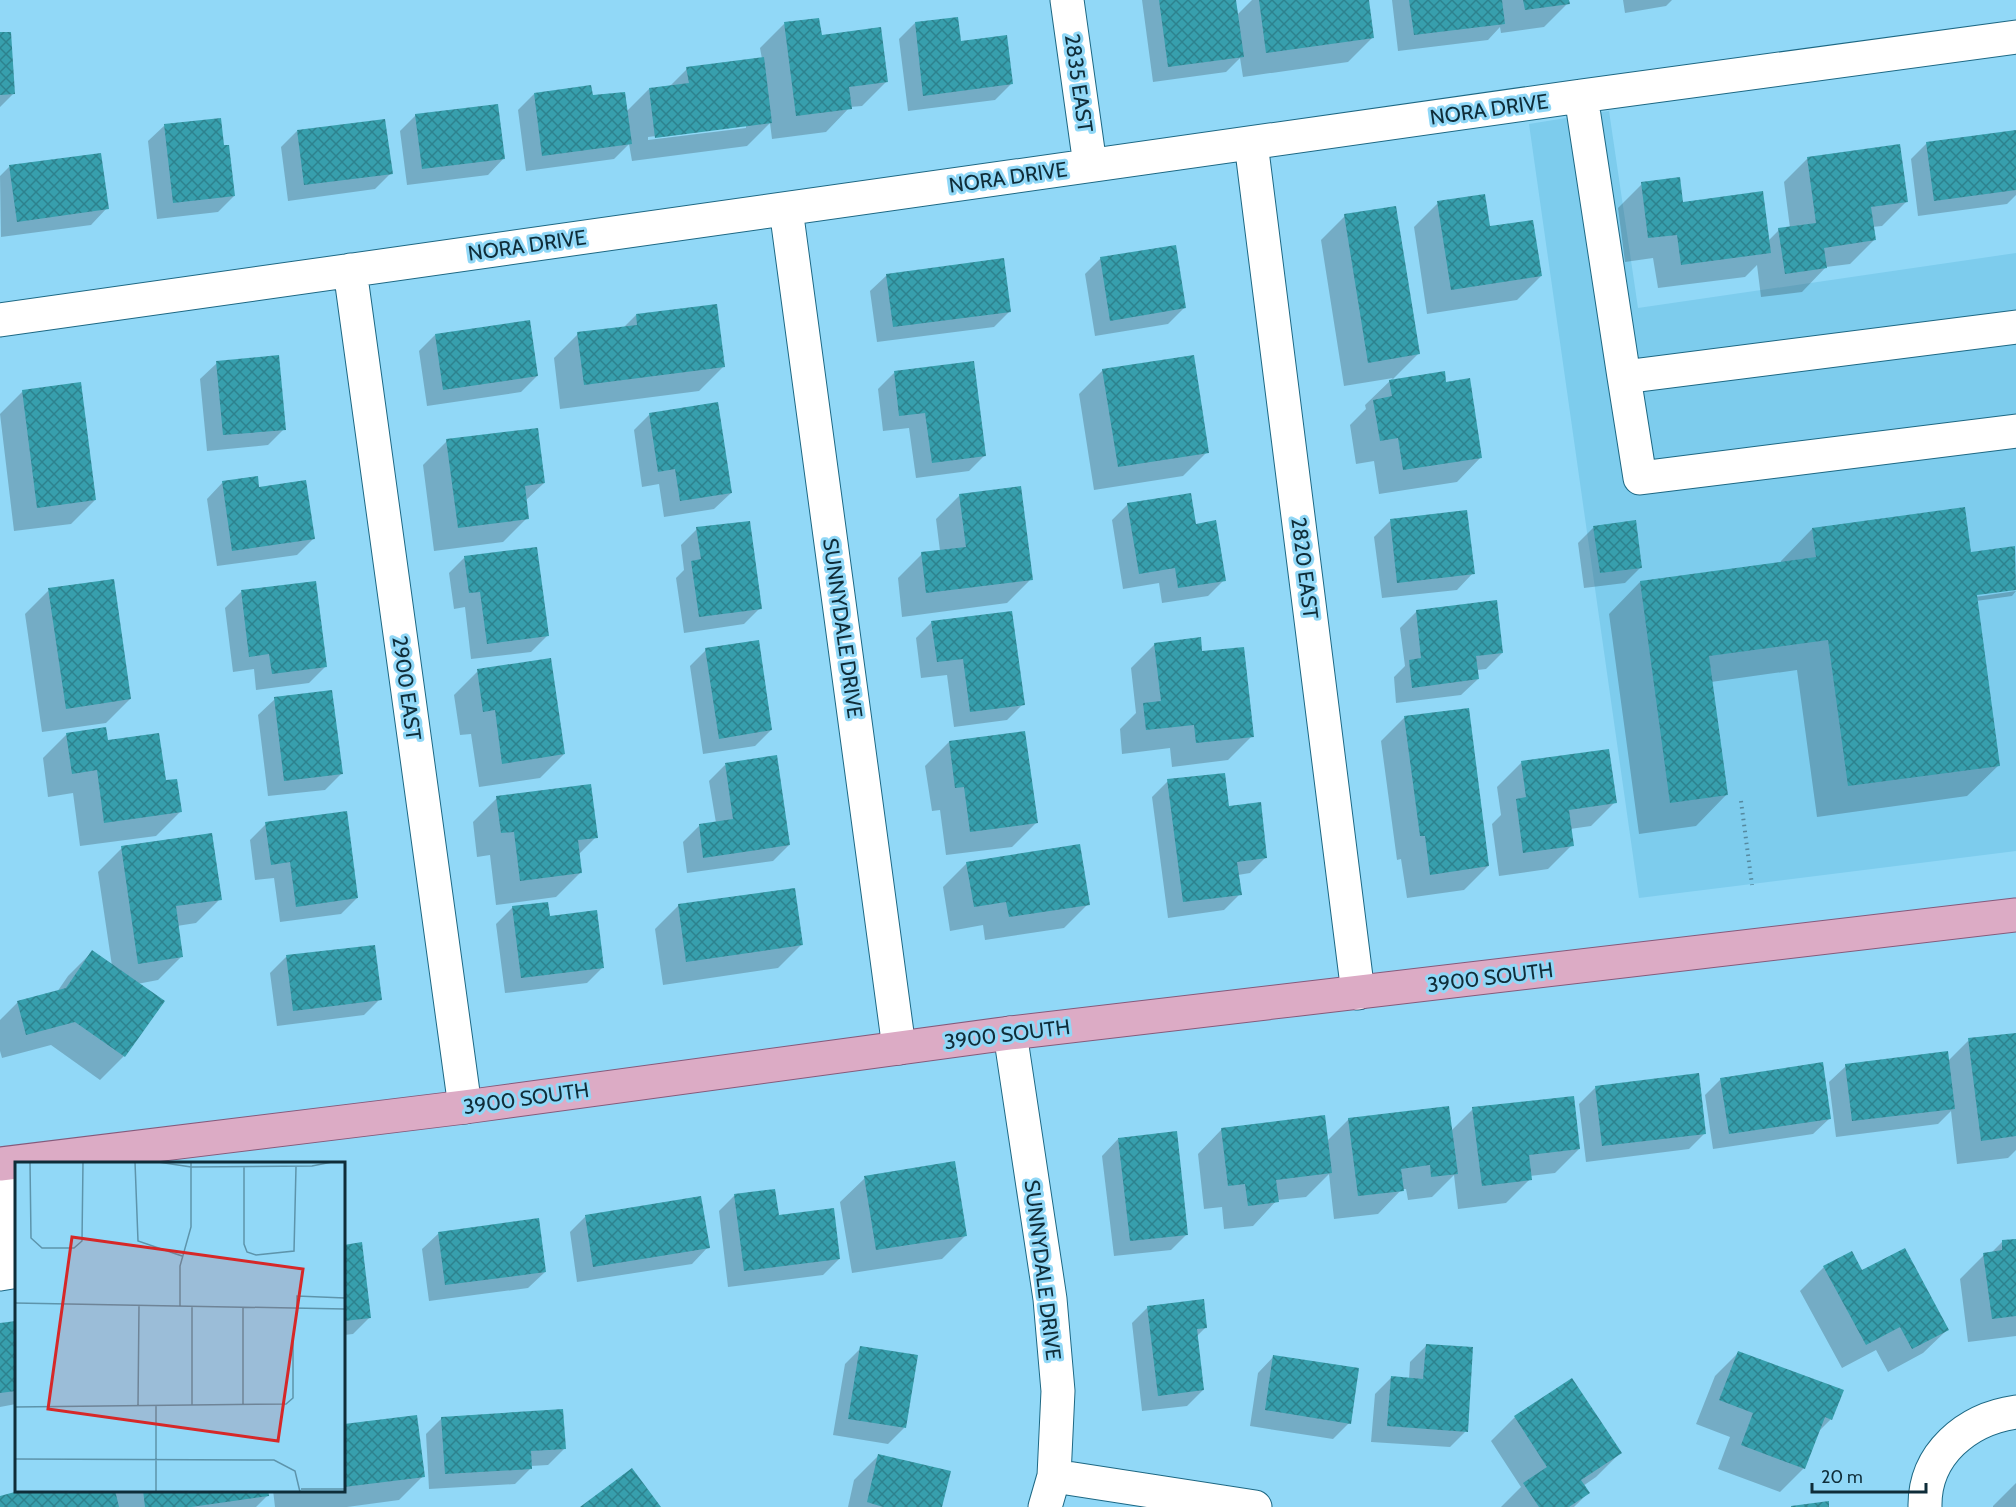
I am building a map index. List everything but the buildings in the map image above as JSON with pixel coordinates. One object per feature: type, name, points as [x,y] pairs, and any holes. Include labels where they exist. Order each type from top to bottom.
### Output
[{"type":"main road","name":"3900 SOUTH","points":[[16,1162],[465,1107],[1010,1033],[2016,915]]},
{"type":"main road","name":"3900 SOUTH","points":[[0,1164],[15,1162]]},
{"type":"street","name":"2835 EAST","points":[[1067,0],[1090,165]]},
{"type":"street","name":"NORA DRIVE","points":[[0,320],[1581,96],[2016,37]]},
{"type":"street","points":[[1581,96],[1640,477],[2016,431]]},
{"type":"street","name":"2820 EAST","points":[[1251,143],[1358,993]]},
{"type":"street","name":"SUNNYDALE DRIVE","points":[[786,209],[900,1048]]},
{"type":"street","name":"2900 EAST","points":[[350,270],[465,1107]]},
{"type":"street","points":[[1624,377],[2016,327]]},
{"type":"street","name":"SUNNYDALE DRIVE","points":[[1010,1033],[1050,1299],[1058,1391],[1054,1476],[1046,1507]]},
{"type":"street","points":[[0,1173],[12,1272],[0,1274]]},
{"type":"street","points":[[1925,1507],[1928,1481],[1949,1445],[1974,1425],[1988,1418],[2016,1412]]},
{"type":"street","points":[[1054,1476],[1255,1507]]},
{"type":"path","points":[[1742,801],[1752,885]]},
{"type":"shaded area","points":[[1609,111],[1638,308],[2016,253],[2016,851],[1639,898],[1529,124]]}]
